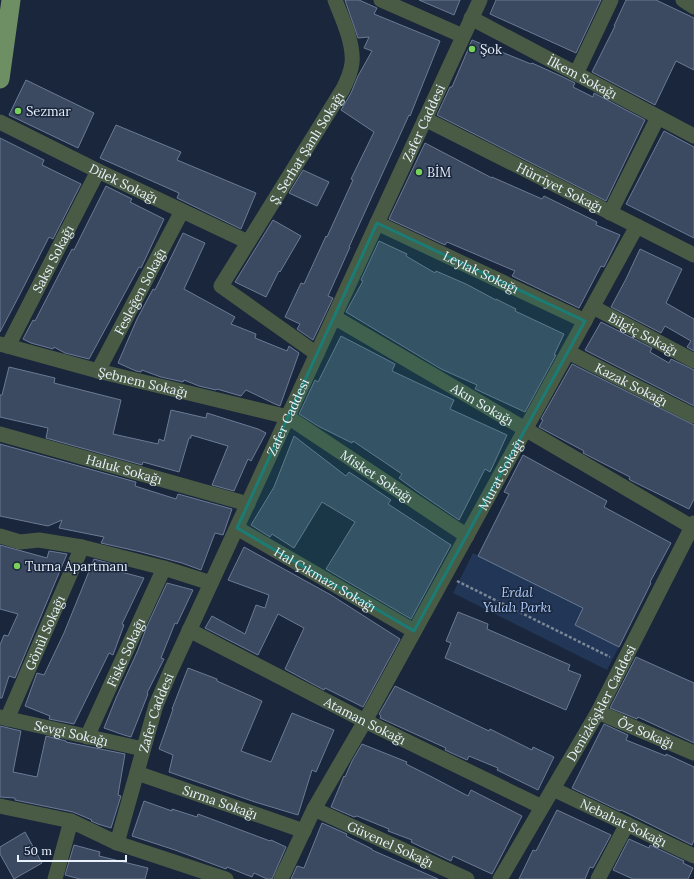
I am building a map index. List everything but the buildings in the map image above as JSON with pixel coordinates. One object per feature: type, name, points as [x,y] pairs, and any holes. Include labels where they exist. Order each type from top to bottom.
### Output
[{"type":"main road","points":[[0,79],[11,0]]},
{"type":"street","name":"Ş. Serhat Şanlı Sokağı","points":[[317,354],[221,286],[343,89],[348,78],[352,63],[352,48],[336,0]]},
{"type":"street","points":[[381,0],[463,36]]},
{"type":"street","name":"Zafer Caddesi","points":[[117,843],[156,705],[189,630],[480,0]]},
{"type":"street","points":[[576,74],[611,0]]},
{"type":"street","points":[[683,0],[694,7]]},
{"type":"street","name":"İlkem Sokağı","points":[[472,18],[694,136]]},
{"type":"street","points":[[610,213],[658,117]]},
{"type":"street","name":"Hürriyet Sokağı","points":[[425,119],[694,255]]},
{"type":"street","name":"Dilek Sokağı","points":[[0,122],[98,171],[248,242]]},
{"type":"street","name":"Saksı Sokağı","points":[[4,345],[98,171]]},
{"type":"street","name":"Fesleğen Sokağı","points":[[98,372],[182,210]]},
{"type":"street","name":"Leylak Sokağı","points":[[377,223],[585,321]]},
{"type":"street","name":"Murat Sokağı","points":[[365,721],[637,226]]},
{"type":"street","name":"Bilgiç Sokağı","points":[[593,307],[694,361]]},
{"type":"street","name":"Akın Sokağı","points":[[334,317],[693,525]]},
{"type":"street","name":"Şebnem Sokağı","points":[[4,345],[98,372],[288,417]]},
{"type":"street","name":"Kazak Sokağı","points":[[568,352],[694,416]]},
{"type":"street","name":"Misket Sokağı","points":[[288,417],[467,536]]},
{"type":"street","name":"Haluk Sokağı","points":[[0,434],[248,504]]},
{"type":"street","name":"Denizköşkler Caddesi","points":[[500,879],[598,712],[693,525]]},
{"type":"street","name":"Hal Çıkmazı Sokağı","points":[[237,528],[414,631]]},
{"type":"street","points":[[0,536],[20,542],[39,540],[82,547],[164,568],[211,583]]},
{"type":"street","name":"Gönül Sokağı","points":[[4,718],[82,547]]},
{"type":"street","name":"Fiske Sokağı","points":[[86,737],[164,568]]},
{"type":"street","name":"Ataman Sokağı","points":[[189,630],[365,721],[542,807]]},
{"type":"street","name":"Öz Sokağı","points":[[598,712],[694,753]]},
{"type":"street","name":"Sevgi Sokağı","points":[[4,718],[143,749]]},
{"type":"street","points":[[281,879],[314,809],[365,721]]},
{"type":"street","name":"Sırma Sokağı","points":[[137,773],[304,831]]},
{"type":"street","name":"Nebahat Sokağı","points":[[553,789],[694,856]]},
{"type":"street","points":[[0,806],[71,821],[117,843],[226,879]]},
{"type":"street","name":"Güvenel Sokağı","points":[[314,809],[467,879]]},
{"type":"street","points":[[55,879],[71,821]]},
{"type":"street","points":[[598,879],[627,824]]},
{"type":"path","points":[[445,575],[623,663]]},
{"type":"highlighted area","points":[[377,223],[585,321],[414,631],[237,528]]},
{"type":"green space","name":"Erdal Yulalı Parkı","points":[[473,553],[583,608],[575,625],[619,647],[607,670],[453,593]]},
{"type":"place","name":"Şok","points":[[472,49]]},
{"type":"place","name":"Sezmar","points":[[18,111]]},
{"type":"place","name":"BİM","points":[[419,172]]},
{"type":"place","name":"Turna Apartmanı","points":[[17,566]]}]
